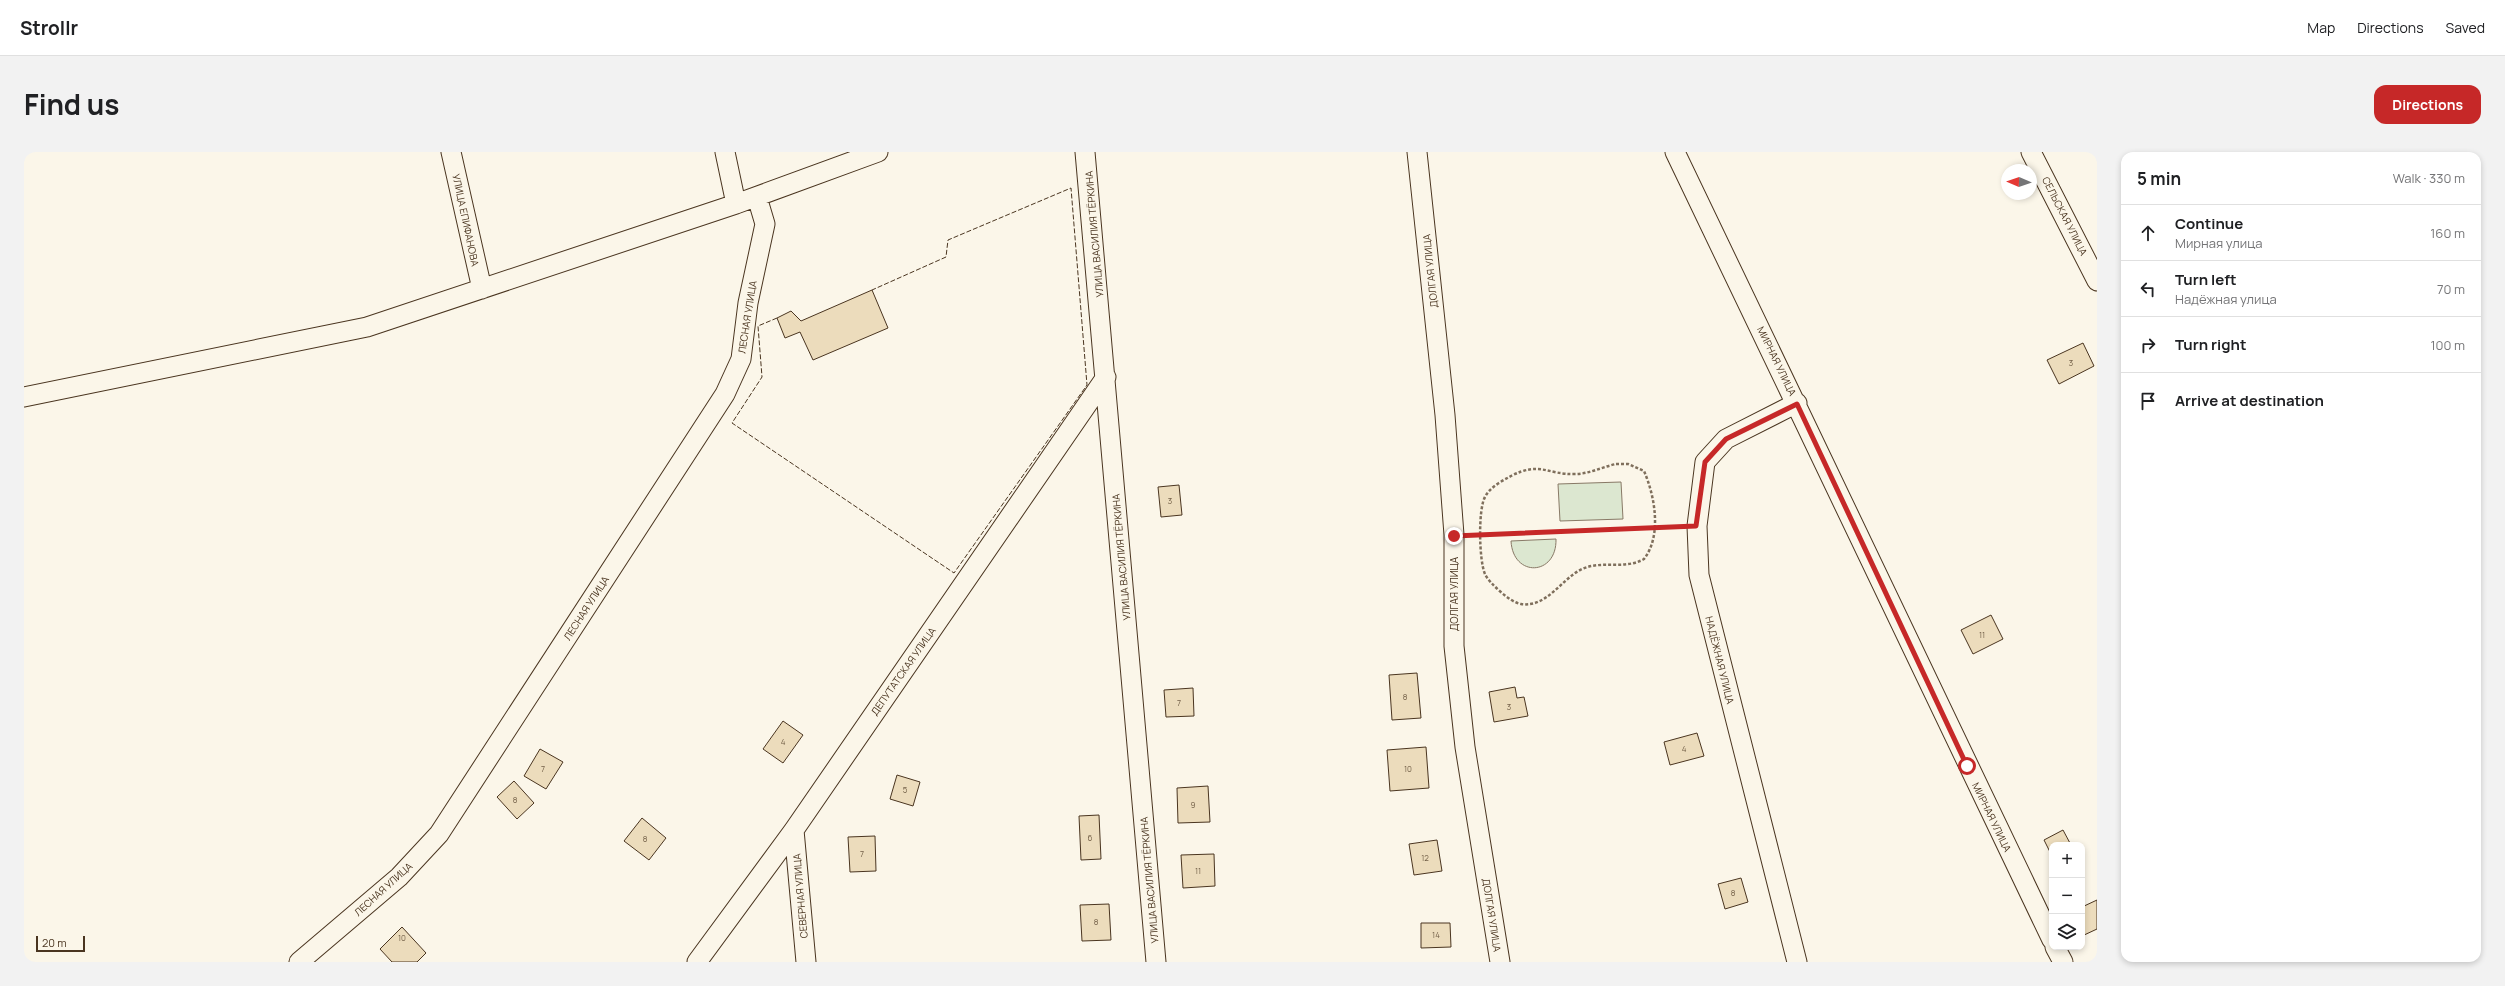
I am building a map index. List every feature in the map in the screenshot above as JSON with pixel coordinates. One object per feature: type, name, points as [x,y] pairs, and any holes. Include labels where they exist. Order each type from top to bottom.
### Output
[{"type":"street","name":"УЛИЦА ЕПИФАНОВА","points":[[451,152],[482,289]]},
{"type":"street","points":[[725,152],[736,204]]},
{"type":"street","points":[[24,397],[367,327],[736,204],[878,152]]},
{"type":"street","name":"УЛИЦА ВАСИЛИЯ ТЁРКИНА","points":[[1085,152],[1106,377],[1156,962]]},
{"type":"street","name":"ДОЛГАЯ УЛИЦА","points":[[1417,152],[1445,415],[1454,536],[1454,646],[1465,747],[1500,962]]},
{"type":"street","name":"МИРНАЯ УЛИЦА","points":[[1675,152],[1797,404],[1967,766],[2049,934]]},
{"type":"street","name":"СЕЛЬСКАЯ УЛИЦА","points":[[2032,152],[2097,281]]},
{"type":"street","name":"ЛЕСНАЯ УЛИЦА","points":[[299,962],[399,877],[439,834],[725,394],[741,359],[748,303],[765,224],[757,196]]},
{"type":"street","name":"ДЕПУТАТСКАЯ УЛИЦА","points":[[697,962],[794,830],[1106,377]]},
{"type":"street","name":"НАДЁЖНАЯ УЛИЦА","points":[[1797,404],[1726,439],[1705,462],[1696,526],[1699,575],[1797,962]]},
{"type":"street","name":"СЕВЕРНАЯ УЛИЦА","points":[[794,830],[806,962]]},
{"type":"street","points":[[2057,950],[2063,962]]},
{"type":"path","points":[[1616,464],[1628,464],[1644,471],[1653,496],[1654,542],[1644,559],[1631,564],[1593,566],[1582,569],[1540,601],[1531,605],[1520,604],[1508,599],[1485,576],[1481,534],[1482,502],[1486,495],[1495,486],[1511,476],[1528,469],[1541,468],[1576,474],[1616,464]]},
{"type":"path","points":[[1454,536],[1696,526]]},
{"type":"green space","points":[[1621,482],[1623,519],[1560,521],[1558,484]]},
{"type":"green space","points":[[1556,539],[1554,551],[1550,560],[1543,566],[1535,568],[1526,566],[1519,562],[1514,553],[1511,541]]},
{"type":"building","points":[[872,290],[888,328],[813,360],[800,332],[785,338],[777,318],[791,311],[801,321]]},
{"type":"building","points":[[2083,343],[2094,366],[2059,384],[2047,360]]},
{"type":"building","points":[[1179,485],[1182,515],[1161,517],[1158,487]]},
{"type":"building","points":[[1991,615],[2003,639],[1973,654],[1961,630]]},
{"type":"building","points":[[1417,673],[1421,718],[1392,720],[1389,675]]},
{"type":"building","points":[[1515,687],[1517,698],[1524,697],[1528,716],[1494,722],[1489,692]]},
{"type":"building","points":[[1193,688],[1194,716],[1166,717],[1164,690]]},
{"type":"building","points":[[783,721],[803,735],[783,763],[763,749]]},
{"type":"building","points":[[1697,733],[1704,756],[1670,765],[1664,742]]},
{"type":"building","points":[[1426,747],[1429,788],[1390,791],[1387,750]]},
{"type":"building","points":[[540,749],[563,762],[546,789],[524,776]]},
{"type":"building","points":[[897,775],[920,782],[913,806],[890,799]]},
{"type":"building","points":[[514,781],[534,803],[517,819],[497,797]]},
{"type":"building","points":[[1208,786],[1210,822],[1178,823],[1177,788]]},
{"type":"building","points":[[1099,815],[1101,859],[1081,860],[1079,816]]},
{"type":"building","points":[[642,818],[666,838],[649,860],[624,841]]},
{"type":"building","points":[[2063,830],[2069,842],[2049,842],[2049,850],[2044,840]]},
{"type":"building","points":[[875,836],[876,871],[850,872],[848,837]]},
{"type":"building","points":[[1437,840],[1442,871],[1414,875],[1409,844]]},
{"type":"building","points":[[1214,854],[1215,886],[1183,888],[1181,855]]},
{"type":"building","points":[[1741,878],[1748,902],[1725,909],[1718,884]]},
{"type":"building","points":[[2097,900],[2097,929],[2085,935],[2085,914],[2085,906]]},
{"type":"building","points":[[1109,904],[1111,940],[1082,941],[1080,905]]},
{"type":"building","points":[[1421,923],[1450,923],[1451,947],[1421,948]]},
{"type":"building","points":[[402,927],[426,953],[417,962],[392,962],[380,949]]},
{"type":"fence","points":[[777,318],[758,326],[762,377],[732,423],[954,573],[1087,385],[1071,188],[948,240],[946,257],[872,290]]},
{"type":"route","points":[[1454,536],[1696,526],[1705,462],[1726,439],[1797,404],[1967,766]]}]
